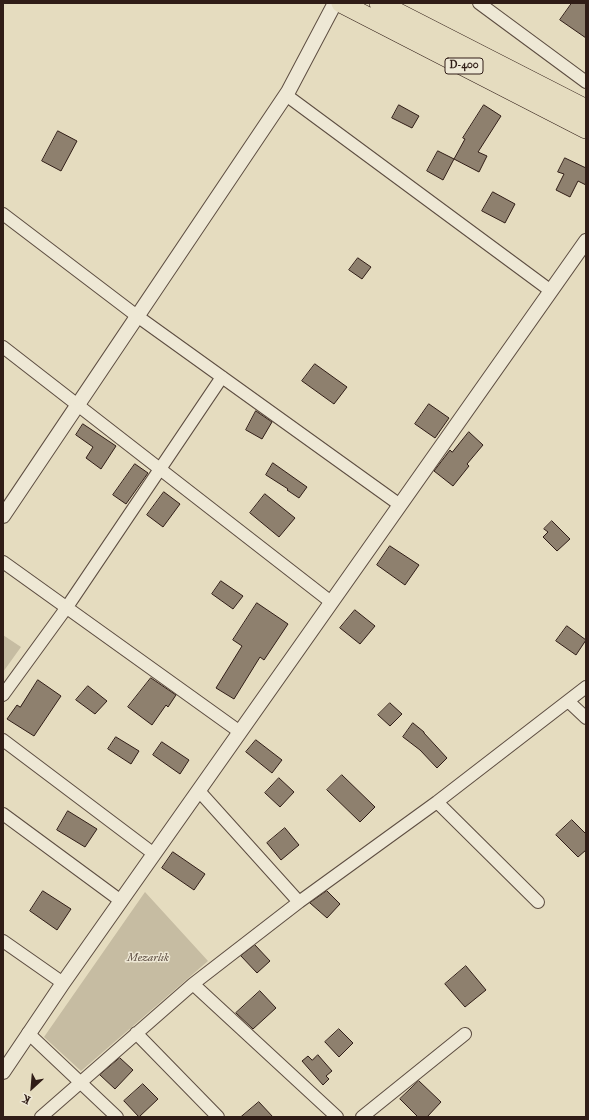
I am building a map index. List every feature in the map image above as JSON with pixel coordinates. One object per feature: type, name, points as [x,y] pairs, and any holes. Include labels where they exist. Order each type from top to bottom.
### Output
[{"type":"highway","name":"D-400","points":[[341,3],[586,129]]},
{"type":"highway","name":"D-400","points":[[379,3],[586,109]]},
{"type":"street","points":[[3,516],[286,94],[335,3]]},
{"type":"street","points":[[479,3],[586,82]]},
{"type":"street","points":[[286,94],[550,291]]},
{"type":"street","points":[[3,214],[137,316],[400,505]]},
{"type":"street","points":[[5,1065],[586,240]]},
{"type":"street","points":[[3,347],[331,602]]},
{"type":"street","points":[[3,695],[66,607],[222,377]]},
{"type":"street","points":[[3,562],[240,732]]},
{"type":"street","points":[[41,1117],[193,984],[299,902],[437,802],[586,687]]},
{"type":"street","points":[[568,701],[586,718]]},
{"type":"street","points":[[3,740],[154,854]]},
{"type":"street","points":[[199,791],[299,902]]},
{"type":"street","points":[[437,802],[538,902]]},
{"type":"street","points":[[3,814],[121,901]]},
{"type":"street","points":[[3,942],[63,983]]},
{"type":"street","points":[[193,984],[337,1117]]},
{"type":"street","points":[[136,1033],[218,1117]]},
{"type":"street","points":[[28,1034],[117,1117]]},
{"type":"street","points":[[362,1117],[465,1034]]},
{"type":"green space","points":[[3,635],[21,647],[3,672]]},
{"type":"green space","name":"Mezarlık","points":[[145,892],[208,961],[81,1071],[44,1037]]},
{"type":"building","points":[[572,3],[586,3],[586,38],[560,20]]},
{"type":"building","points":[[399,105],[419,116],[412,128],[392,118]]},
{"type":"building","points":[[484,105],[501,116],[478,152],[487,156],[479,172],[454,159],[465,139],[463,138]]},
{"type":"building","points":[[58,131],[77,141],[61,171],[42,161]]},
{"type":"building","points":[[438,151],[454,159],[443,180],[427,171]]},
{"type":"building","points":[[565,158],[586,168],[586,185],[578,181],[570,197],[556,190],[564,174],[558,172]]},
{"type":"building","points":[[493,192],[515,204],[505,223],[482,211]]},
{"type":"building","points":[[358,258],[371,267],[362,279],[349,270]]},
{"type":"building","points":[[315,364],[347,387],[334,404],[302,381]]},
{"type":"building","points":[[429,404],[449,418],[435,438],[415,424]]},
{"type":"building","points":[[256,411],[272,422],[262,439],[246,430]]},
{"type":"building","points":[[83,424],[116,446],[101,469],[86,458],[93,447],[76,435]]},
{"type":"building","points":[[469,432],[483,445],[467,464],[469,466],[453,486],[434,471],[450,450],[452,452]]},
{"type":"building","points":[[273,463],[307,487],[299,498],[266,475]]},
{"type":"building","points":[[135,464],[148,473],[126,504],[113,495]]},
{"type":"building","points":[[164,492],[180,504],[163,527],[147,515]]},
{"type":"building","points":[[265,494],[295,518],[279,537],[250,513]]},
{"type":"building","points":[[552,521],[570,539],[557,551],[543,537],[548,532],[544,529]]},
{"type":"building","points":[[390,546],[419,565],[405,585],[377,565]]},
{"type":"building","points":[[221,581],[243,596],[233,609],[212,594]]},
{"type":"building","points":[[257,603],[288,624],[264,660],[260,657],[234,699],[216,688],[242,646],[233,640]]},
{"type":"building","points":[[355,610],[375,626],[360,644],[340,628]]},
{"type":"building","points":[[567,626],[586,640],[576,655],[556,641]]},
{"type":"building","points":[[151,678],[176,695],[168,707],[166,705],[152,725],[128,707]]},
{"type":"building","points":[[38,680],[61,696],[34,736],[7,719],[17,705],[20,707]]},
{"type":"building","points":[[88,686],[107,701],[95,714],[76,700]]},
{"type":"building","points":[[390,703],[402,714],[390,726],[378,715]]},
{"type":"building","points":[[413,723],[424,732],[447,758],[437,768],[420,750],[403,737]]},
{"type":"building","points":[[116,737],[139,751],[131,764],[108,749]]},
{"type":"building","points":[[256,740],[282,760],[272,773],[246,752]]},
{"type":"building","points":[[162,742],[189,760],[180,774],[153,755]]},
{"type":"building","points":[[342,775],[375,807],[360,822],[327,790]]},
{"type":"building","points":[[279,778],[294,792],[280,807],[265,793]]},
{"type":"building","points":[[68,811],[97,829],[85,847],[57,830]]},
{"type":"building","points":[[572,820],[586,834],[586,850],[578,857],[556,835]]},
{"type":"building","points":[[285,828],[299,845],[281,860],[267,843]]},
{"type":"building","points":[[173,852],[205,874],[194,890],[162,868]]},
{"type":"building","points":[[43,891],[71,909],[57,930],[30,911]]},
{"type":"building","points":[[327,891],[340,904],[327,918],[310,903]]},
{"type":"building","points":[[255,945],[270,961],[257,973],[241,956]]},
{"type":"building","points":[[466,966],[486,990],[465,1007],[445,984]]},
{"type":"building","points":[[260,991],[276,1008],[253,1029],[236,1013]]},
{"type":"building","points":[[339,1029],[353,1043],[339,1057],[325,1042]]},
{"type":"building","points":[[318,1055],[332,1071],[326,1076],[329,1079],[323,1085],[302,1061],[308,1056],[312,1060]]},
{"type":"building","points":[[120,1058],[133,1070],[115,1089],[100,1075]]},
{"type":"building","points":[[419,1081],[441,1102],[427,1117],[418,1117],[400,1099]]},
{"type":"building","points":[[143,1084],[158,1099],[139,1117],[124,1101]]},
{"type":"building","points":[[259,1102],[273,1117],[241,1117]]}]
